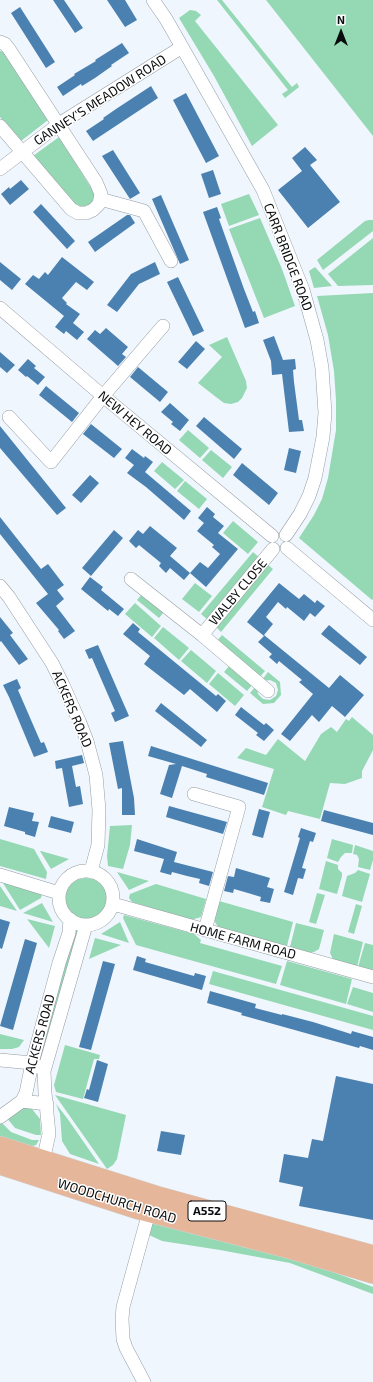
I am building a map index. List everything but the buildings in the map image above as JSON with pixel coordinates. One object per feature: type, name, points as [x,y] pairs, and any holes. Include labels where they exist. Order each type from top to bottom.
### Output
[{"type":"main road","name":"WOODCHURCH ROAD","points":[[0,1147],[158,1197],[373,1256]]},
{"type":"main road","name":"WOODCHURCH ROAD","points":[[0,1164],[149,1212],[251,1238],[373,1273]]},
{"type":"main road","points":[[128,1188],[134,1198],[226,1226],[251,1238]]},
{"type":"main road","points":[[332,1244],[373,1248]]},
{"type":"main road","points":[[314,1256],[373,1281]]},
{"type":"street","name":"CARR BRIDGE ROAD","points":[[152,0],[182,47],[263,190],[303,290],[317,340],[322,368],[325,413],[322,444],[315,478],[308,496],[300,514],[286,534]]},
{"type":"street","points":[[0,42],[5,44],[9,49],[96,182],[101,194],[99,204],[93,210],[86,213],[78,213],[71,209],[0,126]]},
{"type":"street","name":"GANNEY'S MEADOW ROAD","points":[[0,169],[58,124],[182,47]]},
{"type":"street","points":[[100,199],[144,211],[171,261]]},
{"type":"street","name":"NEW HEY ROAD","points":[[0,308],[103,396],[272,536]]},
{"type":"street","points":[[9,417],[51,462],[103,396],[163,326]]},
{"type":"street","points":[[279,532],[286,534],[290,541],[287,548],[280,552],[273,549],[270,543],[272,536],[279,532]]},
{"type":"street","points":[[287,548],[373,620]]},
{"type":"street","name":"WALBY CLOSE","points":[[202,635],[273,549]]},
{"type":"street","name":"WALBY CLOSE","points":[[131,579],[202,635],[268,691]]},
{"type":"street","name":"ACKERS ROAD","points":[[0,586],[9,597],[52,663],[78,717],[87,741],[96,775],[99,810],[98,845],[91,871]]},
{"type":"street","points":[[194,794],[239,807],[205,930]]},
{"type":"street","points":[[82,871],[91,871],[106,879],[111,887],[113,904],[103,919],[86,925],[70,920],[64,914],[59,900],[60,892],[62,884],[71,876],[82,871]]},
{"type":"street","points":[[0,875],[60,892]]},
{"type":"street","name":"HOME FARM ROAD","points":[[113,904],[373,977]]},
{"type":"street","name":"ACKERS ROAD","points":[[22,1101],[26,1093],[32,1063],[59,963],[69,933],[70,920]]},
{"type":"street","name":"ACKERS ROAD","points":[[43,1161],[49,1134],[44,1071],[86,925]]},
{"type":"street","points":[[0,1060],[32,1063],[44,1071]]},
{"type":"street","points":[[0,1117],[22,1101],[47,1104]]},
{"type":"street","points":[[0,1160],[61,1184]]},
{"type":"street","points":[[144,1382],[126,1348],[123,1339],[122,1319],[123,1308],[149,1212]]},
{"type":"green space","points":[[217,0],[222,0],[292,87],[297,83],[299,87],[285,98],[282,94],[288,90]]},
{"type":"green space","points":[[266,0],[373,0],[373,136]]},
{"type":"green space","points":[[190,10],[196,11],[201,15],[195,21],[278,125],[252,146],[214,76],[179,18]]},
{"type":"green space","points":[[0,51],[5,52],[48,120],[21,141],[0,117]]},
{"type":"green space","points":[[59,137],[95,194],[93,204],[83,208],[76,205],[33,156]]},
{"type":"green space","points":[[249,194],[259,215],[229,226],[221,204]]},
{"type":"green space","points":[[260,218],[282,269],[295,306],[264,318],[229,229]]},
{"type":"green space","points":[[373,220],[373,231],[323,270],[317,260],[365,221]]},
{"type":"green space","points":[[373,238],[373,285],[338,286],[328,274]]},
{"type":"green space","points":[[315,267],[332,286],[314,288],[309,271]]},
{"type":"green space","points":[[373,293],[372,600],[299,538],[314,515],[322,499],[328,478],[336,430],[334,371],[328,335],[317,296]]},
{"type":"green space","points":[[227,337],[246,381],[247,388],[242,398],[238,402],[231,404],[224,403],[198,383],[222,357],[209,345]]},
{"type":"green space","points":[[188,430],[209,448],[200,458],[179,440]]},
{"type":"green space","points":[[211,450],[232,467],[223,478],[202,460]]},
{"type":"green space","points":[[162,462],[184,480],[175,489],[154,471]]},
{"type":"green space","points":[[185,481],[207,499],[199,509],[177,491]]},
{"type":"green space","points":[[233,521],[258,542],[248,554],[223,533]]},
{"type":"green space","points":[[253,552],[260,558],[208,620],[201,614]]},
{"type":"green space","points":[[267,564],[273,569],[221,632],[215,626]]},
{"type":"green space","points":[[195,583],[212,596],[199,612],[182,599]]},
{"type":"green space","points":[[142,594],[164,612],[159,618],[137,600]]},
{"type":"green space","points":[[135,603],[161,626],[152,637],[125,614]]},
{"type":"green space","points":[[163,627],[189,648],[179,660],[154,638]]},
{"type":"green space","points":[[222,635],[265,671],[259,678],[216,642]]},
{"type":"green space","points":[[191,650],[216,671],[207,683],[181,661]]},
{"type":"green space","points":[[230,665],[253,684],[247,691],[224,672]]},
{"type":"green space","points":[[268,672],[280,682],[281,695],[274,703],[263,704],[250,693],[256,686],[258,694],[263,699],[270,700],[276,696],[278,690],[276,683],[270,680],[262,680]]},
{"type":"green space","points":[[218,673],[244,695],[235,706],[209,684]]},
{"type":"green space","points":[[352,717],[373,735],[373,750],[362,771],[362,778],[345,784],[330,783],[320,819],[288,811],[286,815],[262,807],[274,769],[237,758],[246,748],[266,755],[278,739],[305,761],[321,734],[331,727],[337,732],[346,719],[349,721]]},
{"type":"green space","points":[[132,825],[130,845],[123,869],[108,866],[107,856],[110,826]]},
{"type":"green space","points":[[0,839],[34,849],[47,872],[46,879],[0,866]]},
{"type":"green space","points":[[332,839],[353,845],[352,853],[345,853],[338,862],[327,858]]},
{"type":"green space","points":[[355,845],[373,851],[373,860],[370,870],[358,867],[359,859],[357,855],[353,854]]},
{"type":"green space","points":[[41,851],[69,859],[51,869]]},
{"type":"green space","points":[[326,861],[338,865],[338,869],[342,873],[337,894],[319,889]]},
{"type":"green space","points":[[358,870],[370,874],[362,902],[342,896],[347,876]]},
{"type":"green space","points":[[117,872],[149,881],[129,890]]},
{"type":"green space","points":[[86,878],[101,884],[107,899],[101,914],[86,920],[71,914],[65,899],[71,884]]},
{"type":"green space","points":[[1,880],[42,894],[41,898],[20,910]]},
{"type":"green space","points":[[156,884],[206,899],[201,917],[191,920],[132,902],[129,898],[130,894]]},
{"type":"green space","points":[[0,886],[17,911],[0,906]]},
{"type":"green space","points":[[317,893],[325,895],[316,924],[309,922]]},
{"type":"green space","points":[[219,901],[293,922],[287,946],[218,927],[215,922],[215,917]]},
{"type":"green space","points":[[42,903],[53,922],[23,913]]},
{"type":"green space","points":[[356,904],[362,906],[354,934],[348,932]]},
{"type":"green space","points":[[124,915],[194,934],[201,940],[200,943],[282,966],[276,984],[136,945],[123,918]]},
{"type":"green space","points":[[27,919],[55,926],[49,948]]},
{"type":"green space","points":[[120,922],[129,943],[101,934]]},
{"type":"green space","points":[[296,923],[324,930],[319,949],[309,953],[290,947]]},
{"type":"green space","points":[[74,929],[79,929],[44,1053],[40,1054]]},
{"type":"green space","points":[[334,934],[363,942],[357,967],[338,962],[333,959],[330,953]]},
{"type":"green space","points":[[95,938],[121,945],[89,959]]},
{"type":"green space","points":[[365,943],[373,945],[373,971],[358,967]]},
{"type":"green space","points":[[287,961],[352,979],[346,1004],[280,985]]},
{"type":"green space","points":[[213,971],[373,1016],[373,1030],[209,984]]},
{"type":"green space","points":[[353,987],[373,993],[373,1012],[347,1004]]},
{"type":"green space","points":[[0,1034],[24,1040],[19,1047],[12,1049],[0,1049]]},
{"type":"green space","points":[[65,1045],[100,1055],[99,1059],[94,1059],[83,1099],[56,1092],[54,1085]]},
{"type":"green space","points":[[55,1095],[126,1115],[117,1159],[113,1165],[107,1169]]},
{"type":"green space","points":[[56,1104],[99,1164],[70,1154],[62,1141],[60,1114]]},
{"type":"green space","points":[[23,1107],[32,1109],[40,1119],[41,1135],[36,1135],[15,1128],[6,1117]]},
{"type":"green space","points":[[0,1121],[11,1132],[32,1140],[39,1140],[36,1145],[29,1147],[3,1138],[0,1136]]},
{"type":"green space","points":[[152,1223],[302,1260],[373,1287],[373,1294],[290,1263],[162,1241],[149,1235]]}]
